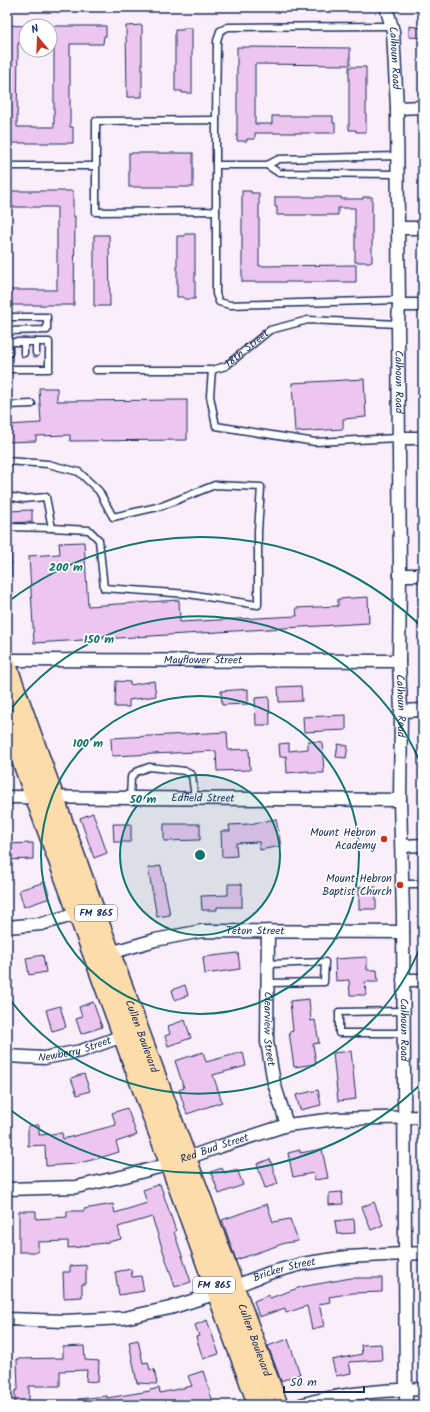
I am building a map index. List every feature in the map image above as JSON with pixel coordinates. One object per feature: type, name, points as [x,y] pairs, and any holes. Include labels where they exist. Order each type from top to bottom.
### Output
[{"type":"main road","name":"Cullen Boulevard","points":[[7,666],[54,797],[86,912]]},
{"type":"main road","name":"Cullen Boulevard","points":[[7,719],[35,797],[86,912],[225,1289],[258,1405]]},
{"type":"main road","name":"Cullen Boulevard","points":[[225,1289],[278,1405]]},
{"type":"street","name":"Calhoun Road","points":[[386,7],[393,31],[397,108],[400,575],[399,661],[401,710],[400,800],[402,846],[405,1117],[406,1405]]},
{"type":"street","points":[[397,108],[423,108]]},
{"type":"street","points":[[398,228],[423,228]]},
{"type":"street","points":[[399,302],[423,305]]},
{"type":"street","points":[[398,438],[423,438]]},
{"type":"street","points":[[400,575],[423,575]]},
{"type":"street","name":"Mayflower Street","points":[[7,660],[399,661]]},
{"type":"street","points":[[401,710],[423,710]]},
{"type":"street","name":"Edfield Street","points":[[7,797],[400,800]]},
{"type":"street","points":[[402,846],[423,845]]},
{"type":"street","points":[[7,927],[41,924],[86,912]]},
{"type":"street","name":"Teton Street","points":[[102,956],[155,940],[202,931],[403,932]]},
{"type":"street","name":"Clearview Street","points":[[268,931],[267,1042],[274,1083],[287,1125]]},
{"type":"street","points":[[403,980],[423,980]]},
{"type":"street","name":"Newberry Street","points":[[7,1056],[44,1058],[81,1051],[131,1033]]},
{"type":"street","name":"Red Bud Street","points":[[7,1189],[76,1187],[126,1176],[178,1161],[287,1125],[336,1119],[423,1117]]},
{"type":"street","name":"Bricker Street","points":[[7,1320],[64,1321],[124,1318],[170,1308],[269,1273],[302,1264],[347,1258],[423,1253]]},
{"type":"street","points":[[301,1405],[339,1396],[423,1389]]},
{"type":"lane","points":[[392,26],[228,27],[220,31],[217,40],[216,294],[219,302],[230,305],[399,302]]},
{"type":"lane","points":[[216,120],[96,121],[96,212],[216,211]]},
{"type":"lane","points":[[216,165],[266,165],[280,159],[397,156]]},
{"type":"lane","points":[[266,165],[279,173],[397,174]]},
{"type":"lane","points":[[7,166],[96,166]]},
{"type":"lane","points":[[9,367],[36,366],[49,369],[49,342],[47,317],[39,319],[31,324],[24,324],[16,319],[8,321],[7,331],[16,329],[24,324],[31,324],[39,329],[47,330]]},
{"type":"lane","name":"18th Street","points":[[96,370],[212,370],[226,366],[270,330],[308,320],[398,324]]},
{"type":"lane","points":[[10,353],[8,342],[49,342]]},
{"type":"lane","points":[[24,342],[24,353]]},
{"type":"lane","points":[[36,342],[36,353]]},
{"type":"lane","points":[[212,370],[210,396],[216,426],[315,442],[398,438]]},
{"type":"lane","points":[[7,405],[32,404]]},
{"type":"lane","points":[[7,461],[48,464],[79,472],[99,491],[113,517],[162,506],[216,485],[261,487],[258,531],[258,605],[188,594],[104,588],[99,540],[89,530],[7,527]]},
{"type":"lane","points":[[7,496],[23,499],[46,497],[52,528]]},
{"type":"lane","points":[[7,533],[7,574]]},
{"type":"lane","points":[[130,798],[131,777],[136,772],[149,767],[185,770],[192,775],[195,798]]},
{"type":"lane","points":[[423,877],[423,893]]},
{"type":"lane","points":[[402,884],[422,884]]},
{"type":"lane","points":[[267,964],[325,962],[324,982],[267,983]]},
{"type":"lane","points":[[403,1011],[339,1012],[339,1033],[404,1033]]},
{"type":"building","points":[[7,25],[18,26],[17,127],[54,127],[54,58],[58,58],[58,26],[106,26],[106,36],[104,36],[103,44],[70,44],[70,127],[73,127],[73,143],[7,143]]},
{"type":"building","points":[[142,25],[142,97],[127,97],[126,26]]},
{"type":"building","points":[[409,26],[423,28],[423,38],[409,37]]},
{"type":"building","points":[[183,28],[192,28],[192,93],[175,91],[175,30],[183,30]]},
{"type":"building","points":[[237,47],[350,48],[350,65],[255,64],[255,124],[272,124],[272,116],[333,116],[335,133],[255,133],[255,139],[237,141]]},
{"type":"building","points":[[349,67],[366,67],[366,132],[349,130]]},
{"type":"building","points":[[129,153],[193,153],[193,187],[129,187]]},
{"type":"building","points":[[7,191],[73,191],[73,216],[75,216],[74,305],[7,305],[7,290],[57,290],[57,207],[7,207]]},
{"type":"building","points":[[242,191],[259,193],[259,266],[356,265],[356,282],[242,282]]},
{"type":"building","points":[[275,197],[341,197],[341,199],[363,199],[363,197],[372,197],[372,262],[355,262],[355,208],[338,208],[338,215],[277,215]]},
{"type":"building","points":[[185,234],[195,234],[195,299],[184,299],[184,297],[177,297],[177,236],[185,236]]},
{"type":"building","points":[[94,235],[109,235],[110,306],[94,306]]},
{"type":"building","points":[[364,379],[366,417],[343,419],[343,429],[295,432],[292,383]]},
{"type":"building","points":[[39,388],[57,388],[57,401],[187,400],[187,440],[70,441],[70,435],[36,436],[36,441],[7,442],[7,425],[41,423]]},
{"type":"building","points":[[32,510],[32,522],[7,523],[7,511]]},
{"type":"building","points":[[84,542],[88,606],[179,600],[180,622],[297,616],[296,608],[338,606],[338,599],[368,597],[369,623],[34,643],[29,556],[60,554],[59,543]]},
{"type":"building","points":[[116,681],[130,682],[130,685],[154,681],[156,696],[129,700],[129,707],[115,707]]},
{"type":"building","points":[[301,686],[302,701],[279,702],[278,687]]},
{"type":"building","points":[[248,689],[248,704],[222,705],[221,691]]},
{"type":"building","points":[[269,697],[270,725],[256,725],[255,698]]},
{"type":"building","points":[[346,715],[346,730],[304,732],[303,717]]},
{"type":"building","points":[[227,732],[228,750],[249,749],[250,770],[217,771],[216,751],[112,756],[111,738]]},
{"type":"building","points":[[308,741],[322,742],[324,773],[309,773],[309,771],[287,773],[286,756],[280,757],[279,744],[289,743],[289,751],[308,749]]},
{"type":"building","points":[[338,744],[348,746],[346,758],[336,757]]},
{"type":"building","points":[[93,813],[107,853],[94,858],[80,818]]},
{"type":"building","points":[[276,819],[281,846],[260,850],[259,842],[236,843],[237,856],[222,857],[221,831],[230,831],[229,825],[249,824]]},
{"type":"building","points":[[113,824],[131,824],[131,842],[114,842]]},
{"type":"building","points":[[164,824],[200,824],[200,840],[164,841]]},
{"type":"building","points":[[33,843],[33,859],[7,860],[7,844]]},
{"type":"building","points":[[161,866],[170,915],[157,917],[148,868]]},
{"type":"building","points":[[45,882],[50,898],[24,907],[19,890]]},
{"type":"building","points":[[228,884],[242,884],[242,907],[217,907],[217,910],[202,910],[201,896],[228,895]]},
{"type":"building","points":[[359,887],[376,887],[376,909],[359,909]]},
{"type":"building","points":[[238,953],[240,969],[205,974],[203,957]]},
{"type":"building","points":[[43,955],[46,972],[29,975],[26,958]]},
{"type":"building","points":[[367,957],[367,970],[377,970],[378,982],[365,982],[366,995],[350,995],[349,980],[336,981],[335,959]]},
{"type":"building","points":[[185,985],[188,995],[175,1000],[172,990]]},
{"type":"building","points":[[309,999],[311,1021],[315,1020],[319,1043],[313,1044],[316,1064],[294,1067],[289,1032],[293,1031],[290,1001]]},
{"type":"building","points":[[93,1002],[102,1027],[81,1034],[76,1019],[82,1017],[79,1007]]},
{"type":"building","points":[[60,1006],[66,1027],[52,1031],[46,1010]]},
{"type":"building","points":[[185,1020],[191,1038],[168,1046],[165,1036],[170,1034],[168,1026]]},
{"type":"building","points":[[351,1051],[356,1099],[338,1101],[333,1053]]},
{"type":"building","points":[[203,1052],[206,1062],[243,1052],[246,1066],[213,1075],[222,1102],[187,1114],[179,1090],[184,1088],[175,1061]]},
{"type":"building","points":[[84,1074],[90,1091],[77,1095],[71,1078]]},
{"type":"building","points":[[318,1090],[321,1105],[300,1110],[296,1095]]},
{"type":"building","points":[[127,1108],[137,1135],[116,1142],[119,1152],[75,1164],[46,1166],[45,1145],[28,1146],[28,1126],[39,1125],[39,1135],[62,1133],[63,1139],[116,1125],[112,1113]]},
{"type":"building","points":[[322,1149],[328,1178],[315,1180],[313,1173],[293,1177],[288,1153],[300,1150],[300,1153]]},
{"type":"building","points":[[270,1159],[278,1184],[265,1188],[257,1164]]},
{"type":"building","points":[[222,1168],[224,1173],[237,1169],[243,1185],[219,1194],[211,1172]]},
{"type":"building","points":[[160,1184],[191,1282],[175,1287],[152,1217],[118,1227],[121,1239],[68,1248],[68,1241],[38,1242],[38,1252],[19,1252],[19,1211],[36,1211],[36,1219],[67,1217],[67,1211],[84,1211],[84,1209],[113,1204],[115,1213],[147,1203],[143,1190]]},
{"type":"building","points":[[342,1192],[343,1204],[329,1205],[329,1193]]},
{"type":"building","points":[[374,1202],[383,1225],[371,1230],[362,1207]]},
{"type":"building","points":[[267,1204],[273,1222],[290,1219],[298,1241],[285,1243],[236,1260],[222,1220]]},
{"type":"building","points":[[354,1219],[355,1233],[337,1234],[335,1221]]},
{"type":"building","points":[[86,1265],[86,1284],[82,1284],[82,1297],[64,1298],[63,1272],[70,1272],[70,1266]]},
{"type":"building","points":[[131,1269],[132,1277],[141,1276],[144,1291],[119,1295],[115,1272]]},
{"type":"building","points":[[351,1278],[382,1278],[382,1292],[353,1293],[329,1297],[330,1302],[319,1304],[324,1326],[312,1329],[307,1306],[286,1313],[285,1308],[259,1317],[254,1301],[269,1295],[270,1298],[301,1287]]},
{"type":"building","points":[[207,1320],[219,1354],[203,1359],[196,1337],[199,1336],[195,1325]]},
{"type":"building","points":[[288,1339],[300,1374],[281,1381],[268,1346]]},
{"type":"building","points":[[138,1340],[143,1363],[148,1362],[150,1370],[154,1369],[157,1384],[137,1383],[129,1342]]},
{"type":"building","points":[[381,1344],[382,1360],[349,1362],[351,1373],[336,1376],[332,1360],[362,1354],[361,1345]]},
{"type":"building","points":[[84,1346],[85,1360],[99,1361],[98,1382],[86,1381],[87,1370],[60,1371],[60,1386],[29,1386],[29,1405],[15,1405],[15,1391],[18,1390],[17,1359],[63,1358],[63,1347]]},
{"type":"building","points":[[203,1371],[214,1405],[79,1405],[78,1399],[107,1396],[107,1398],[150,1391],[159,1388],[160,1393],[192,1386],[188,1376]]},
{"type":"place","name":"Mount Hebron Academy","points":[[384,839]]},
{"type":"place","name":"Mount Hebron Baptist Church","points":[[400,885]]}]
